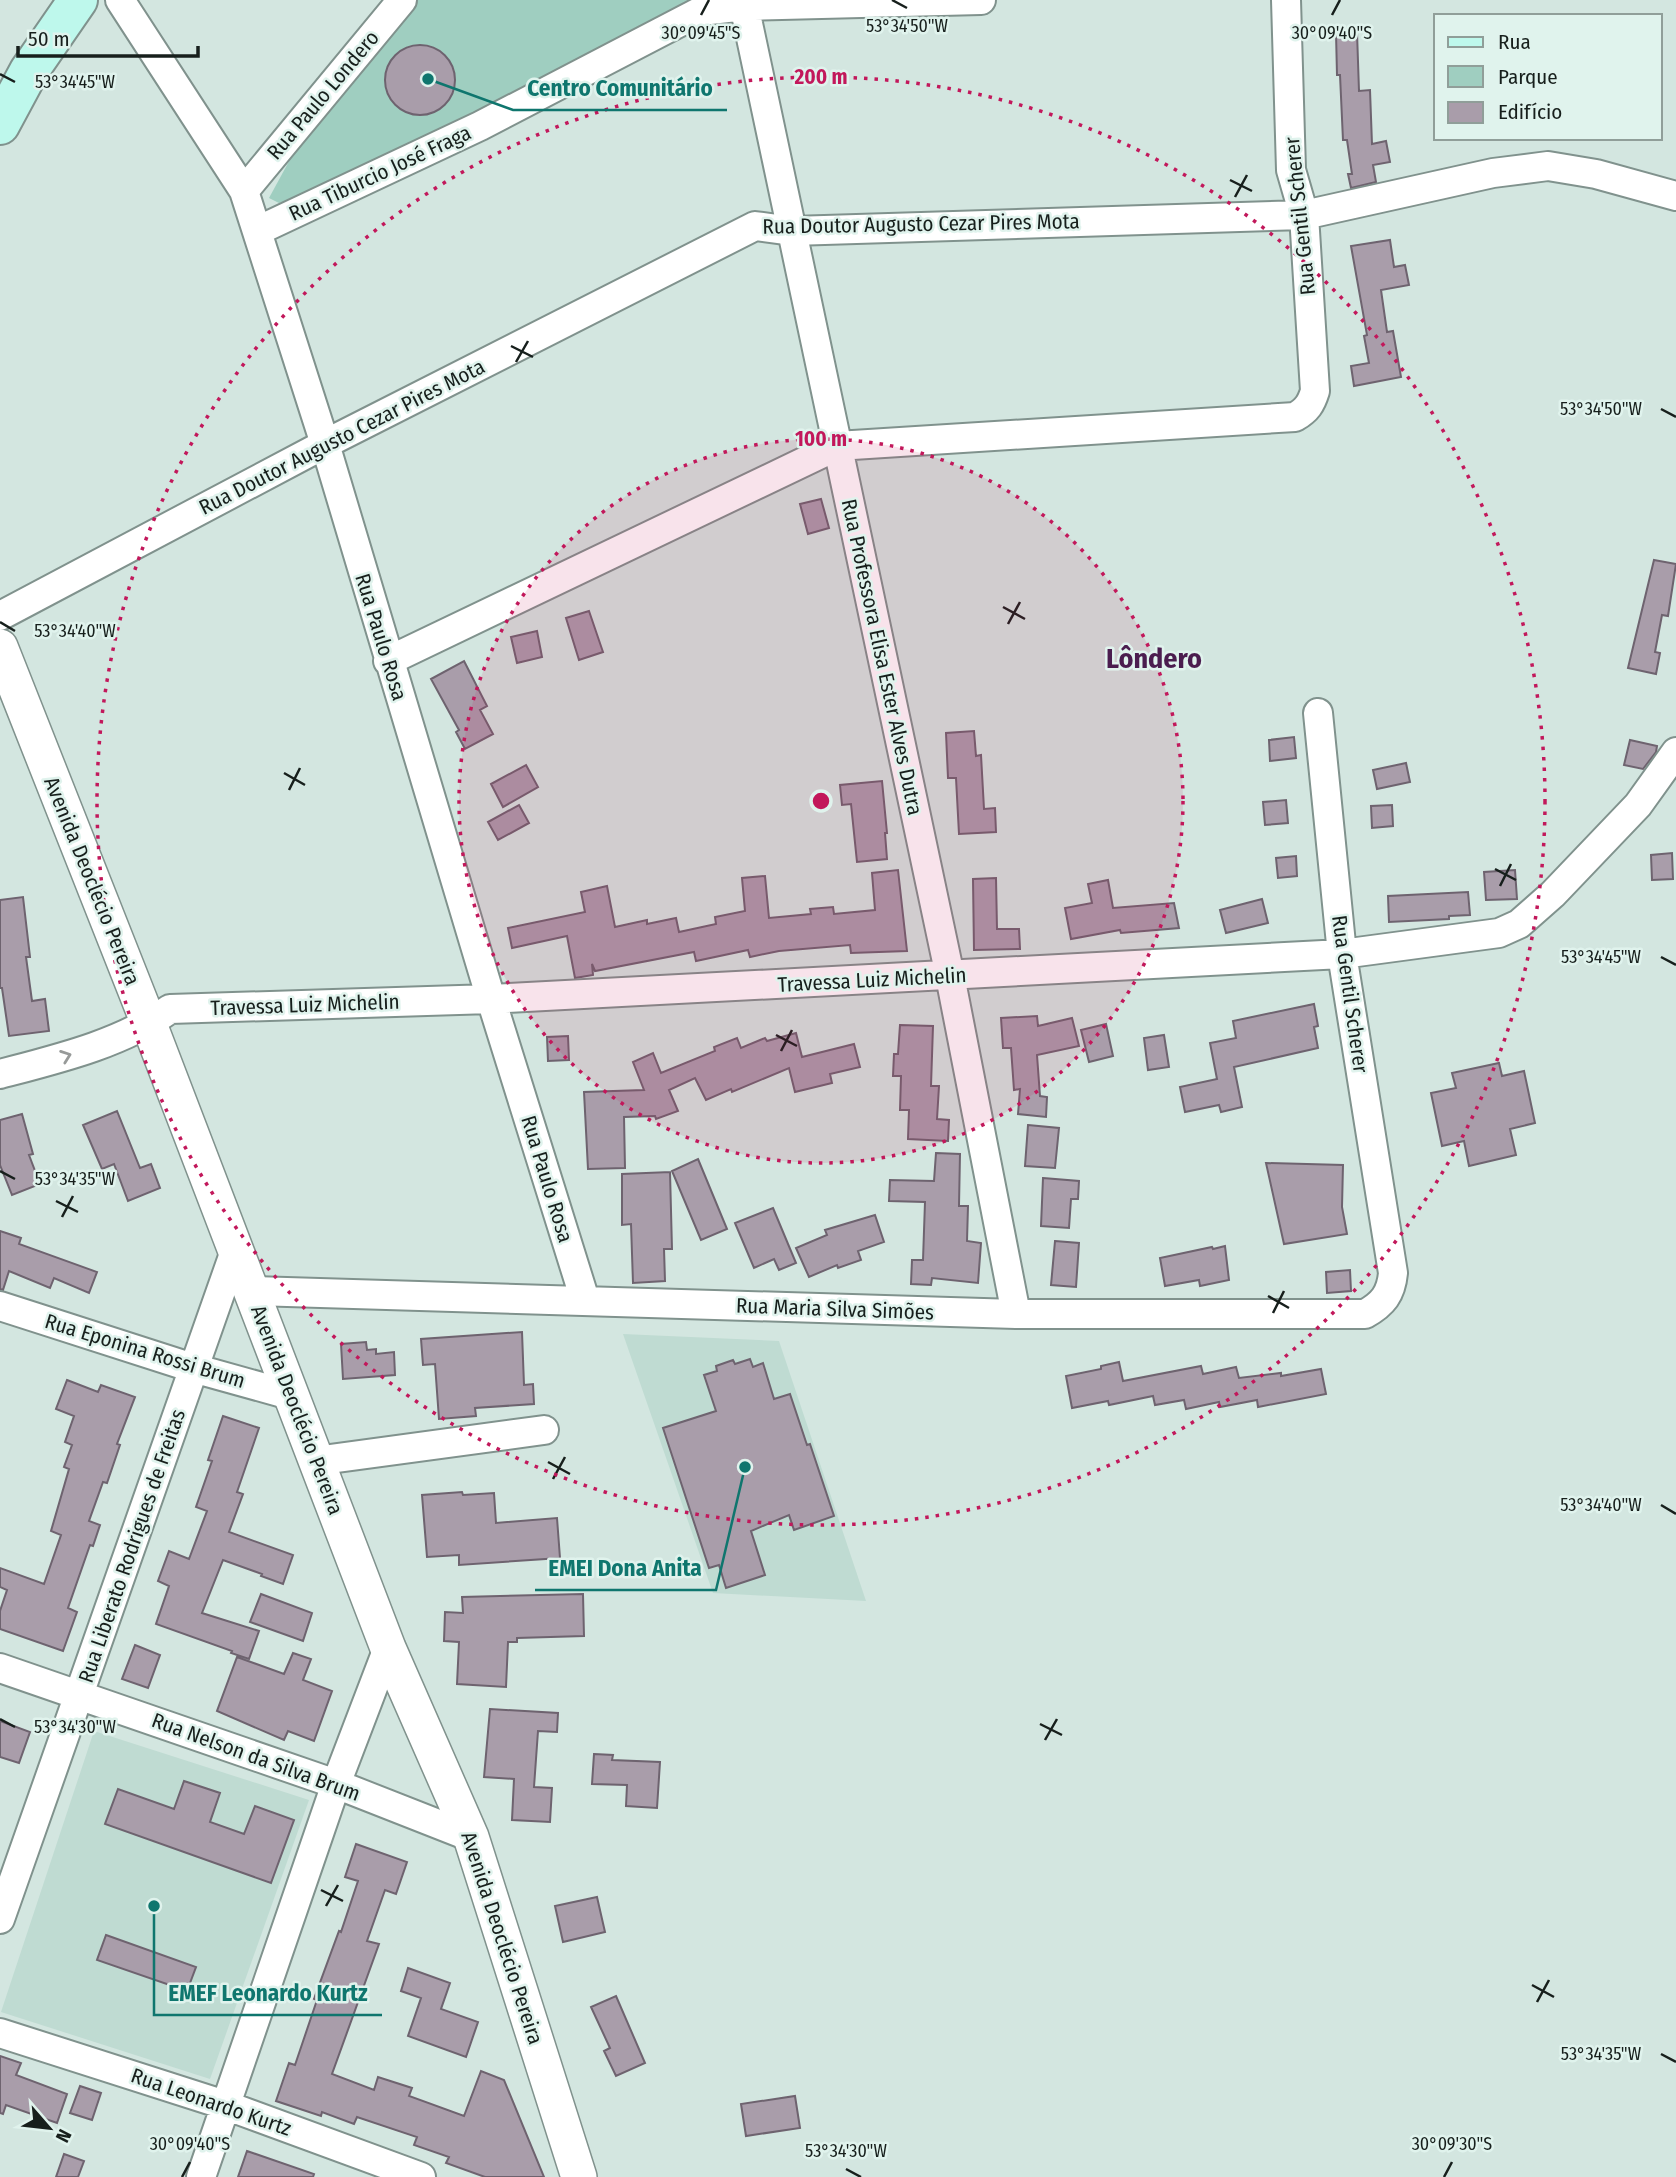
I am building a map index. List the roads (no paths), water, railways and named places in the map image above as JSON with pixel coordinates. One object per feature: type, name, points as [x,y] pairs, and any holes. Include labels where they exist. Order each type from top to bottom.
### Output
[{"type":"main road","points":[[0,125],[29,71],[78,0]]},
{"type":"street","name":"Rua Paulo Rosa","points":[[120,0],[244,191],[325,444],[388,662],[585,1300]]},
{"type":"street","name":"Rua Paulo Londero","points":[[244,191],[402,0]]},
{"type":"street","name":"Rua Tiburcio José Fraga","points":[[257,231],[480,126],[701,11],[744,3],[981,0]]},
{"type":"street","name":"Rua Gentil Scherer","points":[[837,446],[1295,417],[1306,411],[1315,391],[1304,215],[1291,170],[1286,0]]},
{"type":"street","name":"Rua Professora Elisa Ester Alves Dutra","points":[[744,3],[950,976],[1016,1314]]},
{"type":"street","name":"Rua Doutor Augusto Cezar Pires Mota","points":[[0,616],[325,444],[755,226],[792,231],[1304,215],[1493,173],[1548,166],[1597,174],[1676,196]]},
{"type":"street","points":[[388,662],[837,446]]},
{"type":"street","name":"Avenida Deoclécio Pereira","points":[[0,647],[253,1292],[388,1648],[471,1837],[579,2177]]},
{"type":"street","name":"Rua Gentil Scherer","points":[[1318,713],[1342,954],[1393,1273]]},
{"type":"street","name":"Travessa Luiz Michelin","points":[[0,1074],[58,1059],[149,1024],[170,1010],[491,999],[1342,954],[1499,933],[1519,924],[1553,894],[1637,805],[1676,752]]},
{"type":"street","name":"Rua Liberato Rodrigues de Freitas","points":[[0,1919],[235,1251]]},
{"type":"street","name":"Rua Maria Silva Simões","points":[[253,1292],[1016,1314],[1365,1314],[1381,1305],[1391,1288],[1393,1273]]},
{"type":"street","name":"Rua Eponina Rossi Brum","points":[[0,1306],[193,1368],[290,1395]]},
{"type":"street","points":[[315,1461],[544,1430]]},
{"type":"street","points":[[201,2177],[336,1784],[388,1648]]},
{"type":"street","name":"Rua Nelson da Silva Brum","points":[[0,1668],[336,1784],[471,1837]]},
{"type":"street","name":"Rua Leonardo Kurtz","points":[[0,2033],[225,2105],[421,2177]]},
{"type":"place","name":"Centro Comunitário","points":[[428,79]]},
{"type":"place","name":"EMEI Dona Anita","points":[[745,1467]]},
{"type":"place","name":"EMEF Leonardo Kurtz","points":[[154,1906]]},
{"type":"district","name":"Lôndero","points":[[1154,658]]}]
